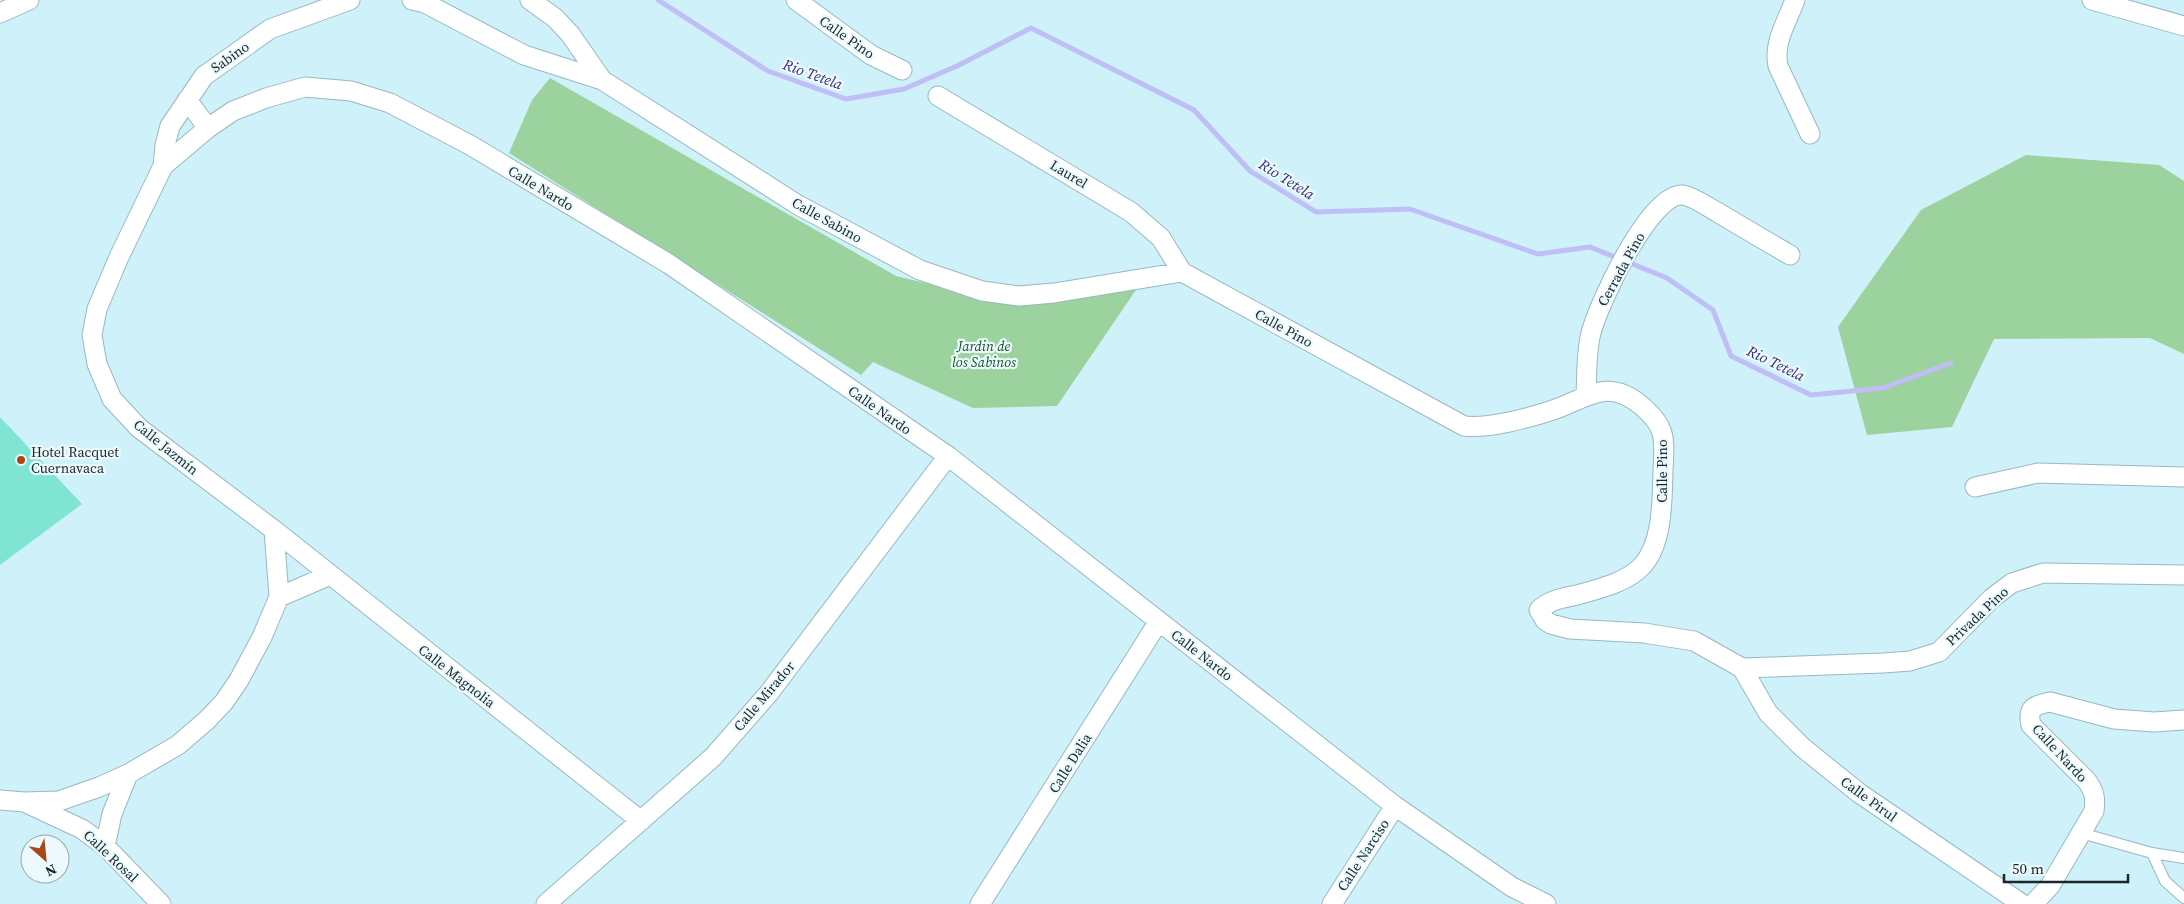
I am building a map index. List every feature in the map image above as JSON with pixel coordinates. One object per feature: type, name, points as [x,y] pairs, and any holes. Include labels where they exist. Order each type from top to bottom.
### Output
[{"type":"street","points":[[0,13],[29,0]]},
{"type":"street","name":"Sabino","points":[[163,166],[170,126],[204,76],[270,29],[339,2],[350,0]]},
{"type":"street","points":[[412,0],[425,3],[524,55],[602,80]]},
{"type":"street","name":"Calle Sabino","points":[[530,0],[555,18],[570,34],[602,80],[798,205],[920,270],[982,291],[1019,296],[1054,293],[1182,272]]},
{"type":"street","name":"Calle Pino","points":[[796,0],[871,55],[902,70]]},
{"type":"street","points":[[1795,0],[1776,46],[1776,56],[1778,66],[1810,134]]},
{"type":"street","points":[[2092,0],[2184,26]]},
{"type":"street","name":"Calle Nardo","points":[[163,166],[208,128],[233,111],[266,98],[305,87],[352,91],[390,103],[470,146],[669,264],[948,456],[1395,806],[1512,887],[1546,904]]},
{"type":"street","name":"Laurel","points":[[938,96],[1131,212],[1161,238],[1182,272]]},
{"type":"street","points":[[187,100],[208,128]]},
{"type":"street","name":"Calle Jazmín","points":[[163,166],[119,257],[97,309],[92,335],[97,364],[112,399],[139,428],[274,530]]},
{"type":"street","name":"Cerrada Pino","points":[[1586,394],[1590,335],[1604,295],[1635,238],[1665,203],[1674,196],[1684,195],[1704,205],[1790,255]]},
{"type":"street","name":"Calle Pino","points":[[1182,272],[1464,426],[1488,426],[1553,410],[1586,394],[1619,392],[1633,399],[1656,419],[1660,425],[1664,447],[1662,516],[1650,555],[1641,567],[1617,582],[1551,601],[1539,610],[1541,616],[1551,624],[1570,629],[1644,633],[1694,641],[1742,668]]},
{"type":"street","name":"Calle Mirador","points":[[546,904],[713,757],[769,693],[948,456]]},
{"type":"street","points":[[1975,487],[2038,474],[2184,477]]},
{"type":"street","points":[[24,802],[58,801],[99,787],[128,774],[178,745],[224,702],[262,638],[279,597],[274,530]]},
{"type":"street","name":"Calle Magnolia","points":[[274,530],[641,821]]},
{"type":"street","name":"Privada Pino","points":[[1742,668],[1883,664],[1910,661],[1939,652],[1992,598],[2012,583],[2043,573],[2184,575]]},
{"type":"street","points":[[279,597],[330,575]]},
{"type":"street","name":"Calle Dalia","points":[[980,904],[1159,621]]},
{"type":"street","name":"Calle Pirul","points":[[1742,668],[1768,713],[1802,747],[1859,793],[2022,904]]},
{"type":"street","name":"Calle Nardo","points":[[2033,904],[2050,886],[2094,811],[2096,800],[2093,790],[2087,781],[2032,725],[2029,716],[2032,709],[2039,704],[2050,702],[2114,719],[2154,722],[2184,720]]},
{"type":"street","points":[[105,846],[112,814],[128,774]]},
{"type":"street","name":"Calle Rosal","points":[[0,800],[24,802],[82,829],[105,846],[161,904]]},
{"type":"street","name":"Calle Narciso","points":[[1332,904],[1395,806]]},
{"type":"lane","points":[[2081,833],[2152,853],[2184,858]]},
{"type":"lane","points":[[2152,853],[2164,881],[2184,898]]},
{"type":"green space","name":"Jardin de los Sabinos","points":[[550,78],[896,276],[1008,303],[1140,284],[1057,406],[973,408],[873,362],[861,375],[509,153],[532,100]]},
{"type":"green space","points":[[2026,155],[2159,165],[2184,181],[2184,354],[2150,338],[1994,339],[1952,427],[1867,435],[1838,327],[1921,210]]},
{"type":"building","name":"Hotel Racquet Cuernavaca","points":[[0,417],[82,504],[0,565]]},
{"type":"waterway","name":"Rio Tetela","points":[[658,0],[768,71],[846,99],[904,89],[957,66],[1031,28],[1194,110],[1250,171],[1316,212],[1410,209],[1538,254],[1590,247],[1667,278],[1713,310],[1731,356],[1811,395],[1883,388],[1951,363]]},
{"type":"place","name":"Hotel Racquet Cuernavaca","points":[[21,460]]}]
